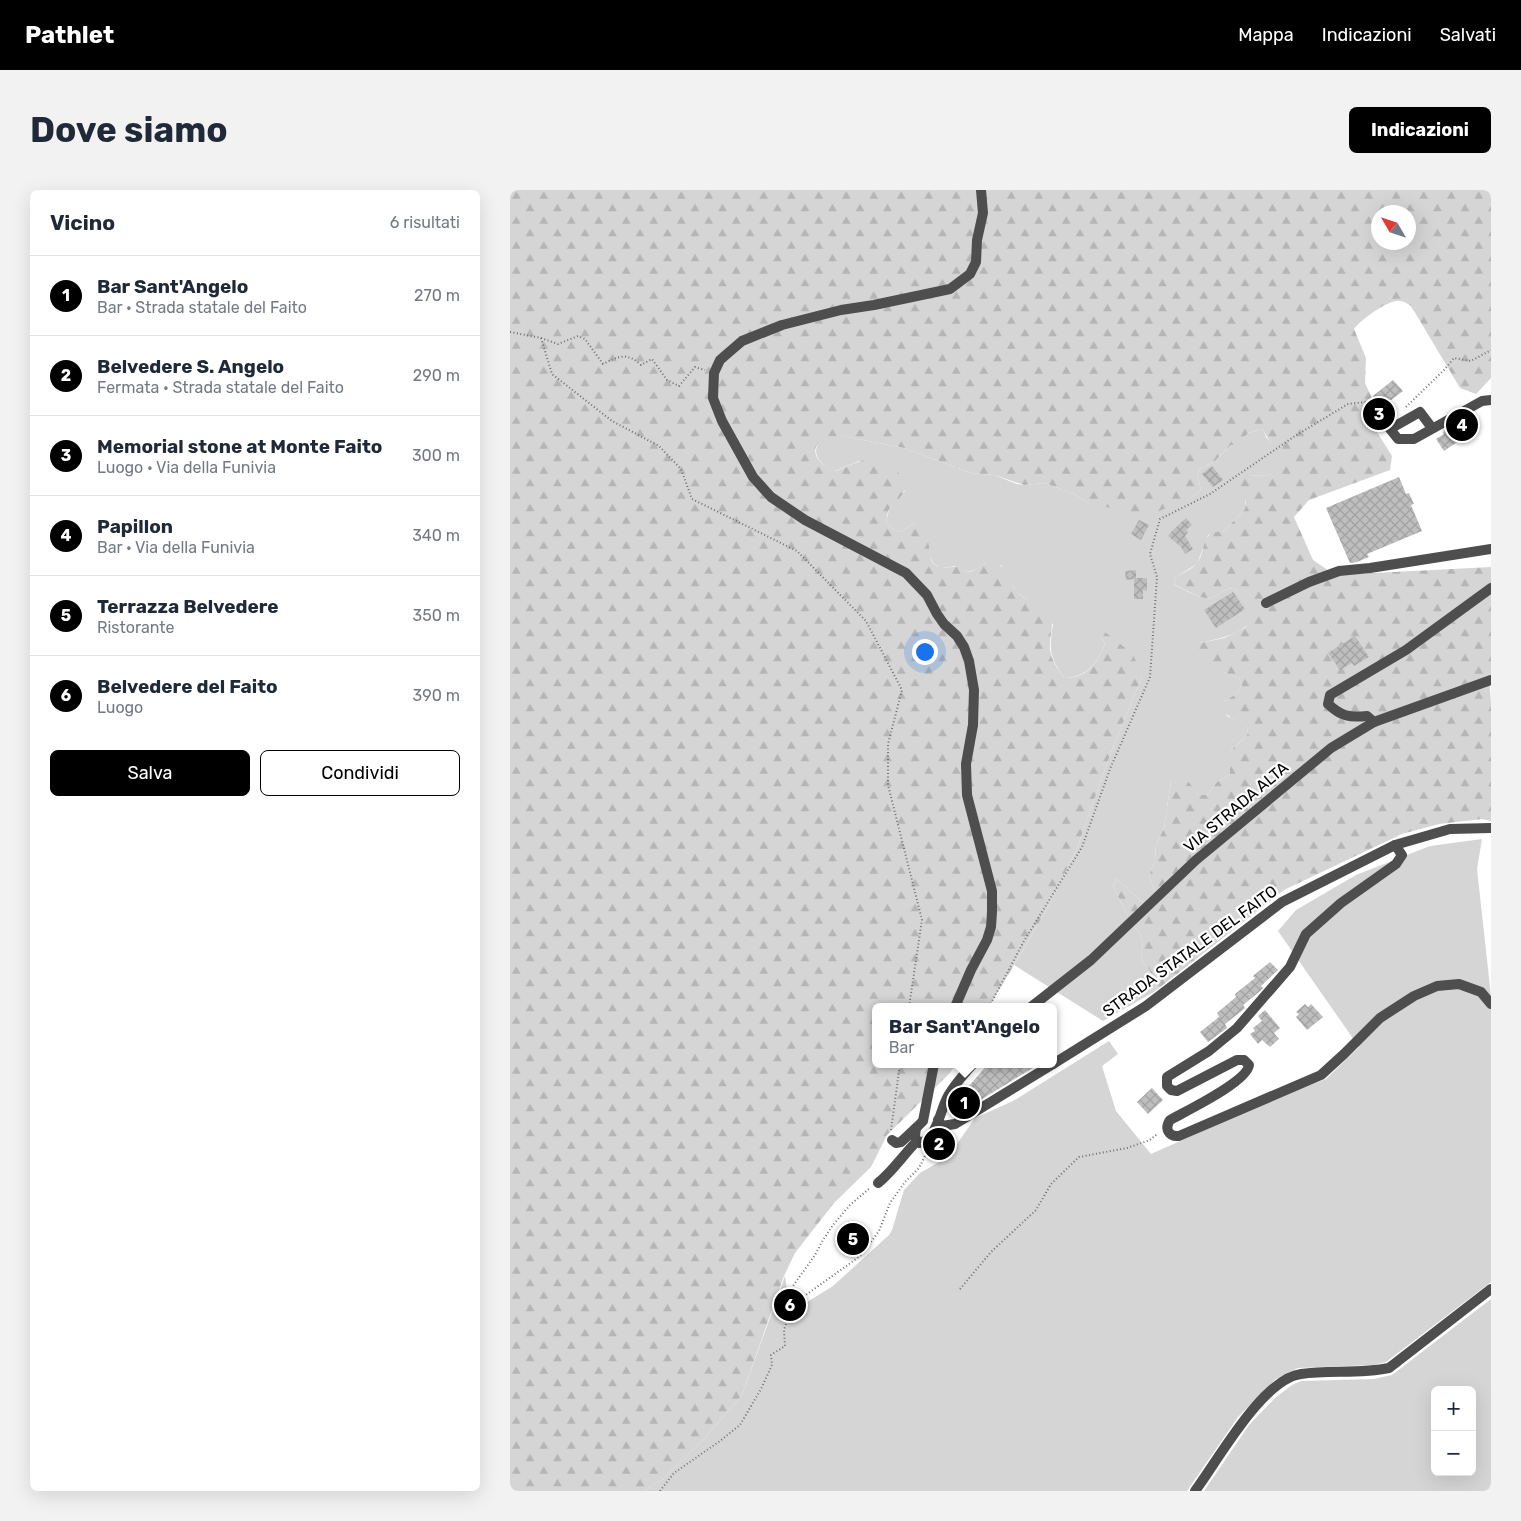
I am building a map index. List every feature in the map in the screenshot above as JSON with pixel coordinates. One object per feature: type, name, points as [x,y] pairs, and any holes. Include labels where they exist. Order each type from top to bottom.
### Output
[{"type":"street","points":[[957,1003],[987,940],[991,927],[992,912],[992,891],[967,795],[966,764],[973,725],[974,690],[966,654],[957,636],[944,624],[927,595],[906,573],[805,520],[771,497],[753,477],[722,421],[713,398],[714,373],[720,360],[742,340],[782,325],[842,310],[874,306],[950,289],[970,274],[976,262],[976,240],[983,213],[981,190]]},
{"type":"street","points":[[1432,428],[1420,412],[1390,429],[1398,438],[1414,439],[1482,401],[1491,400]]},
{"type":"street","points":[[1266,603],[1309,582],[1339,571],[1491,549]]},
{"type":"street","points":[[1374,722],[1367,716],[1353,717],[1338,713],[1328,704],[1330,695],[1406,650],[1491,588]]},
{"type":"street","name":"VIA STRADA ALTA","points":[[1036,1003],[1091,960],[1196,860],[1331,748],[1374,722],[1491,680]]},
{"type":"street","name":"STRADA STATALE DEL FAITO","points":[[1057,1062],[1146,1006],[1282,902],[1395,845],[1450,829],[1491,828]]},
{"type":"street","points":[[1395,845],[1402,855],[1396,864],[1342,903],[1306,934],[1290,967],[1237,1028],[1209,1050],[1167,1077],[1167,1086],[1177,1091],[1237,1060],[1244,1060],[1249,1065],[1245,1074],[1216,1095],[1170,1120],[1167,1126],[1170,1134],[1179,1136],[1320,1075],[1380,1018],[1414,996],[1438,986],[1459,984],[1481,992],[1491,1004]]},
{"type":"street","points":[[892,1140],[901,1142],[923,1121],[933,1068]]},
{"type":"street","points":[[878,1183],[887,1176],[902,1156],[935,1130],[948,1096],[970,1068]]},
{"type":"street","name":"STRADA STATALE DEL FAITO","points":[[938,1118],[942,1126],[954,1124],[1046,1068]]},
{"type":"street","points":[[916,1128],[915,1136],[922,1140]]},
{"type":"street","points":[[1195,1491],[1243,1420],[1280,1384],[1299,1374],[1373,1371],[1389,1368],[1491,1289]]},
{"type":"path","points":[[510,332],[541,338],[558,344],[578,336],[585,339],[603,364],[619,356],[634,359],[641,366],[652,359],[667,380],[680,386],[696,367],[714,373]]},
{"type":"path","points":[[541,338],[552,374],[612,421],[659,446],[681,469],[692,499],[797,551],[866,621],[902,690],[888,744],[888,785],[922,920],[910,1003]]},
{"type":"path","points":[[1404,408],[1454,358],[1471,361],[1491,350]]},
{"type":"path","points":[[991,1003],[1024,942],[1082,847],[1110,769],[1150,677],[1157,576],[1150,554],[1160,519],[1210,494],[1295,436],[1348,404],[1366,402],[1393,417]]},
{"type":"path","points":[[1375,407],[1390,429]]},
{"type":"path","points":[[892,1140],[891,1126],[899,1068]]},
{"type":"path","points":[[960,1289],[991,1252],[1036,1210],[1051,1184],[1079,1157],[1127,1148],[1150,1140],[1167,1126]]},
{"type":"path","points":[[660,1491],[674,1473],[740,1425],[761,1389],[772,1365],[771,1355],[785,1346],[784,1330],[791,1308],[797,1301],[860,1256],[868,1246],[879,1231],[890,1203],[905,1182],[919,1168],[927,1154],[922,1140]]},
{"type":"path","points":[[797,1301],[793,1300],[791,1296],[793,1286],[815,1255],[822,1240],[850,1205],[878,1183]]},
{"type":"green space","points":[[510,190],[1491,190],[1491,378],[1476,394],[1460,388],[1411,306],[1402,301],[1396,301],[1374,312],[1354,329],[1366,358],[1365,383],[1372,398],[1372,417],[1375,429],[1392,456],[1390,470],[1309,500],[1294,517],[1313,560],[1335,575],[1491,567],[1491,674],[1489,678],[1491,703],[1491,821],[1482,819],[1439,824],[1402,834],[1284,890],[1154,992],[1156,985],[1141,957],[1143,942],[1140,934],[1130,921],[1113,886],[1117,879],[1147,904],[1154,900],[1155,892],[1149,876],[1155,861],[1156,845],[1164,828],[1171,781],[1176,776],[1184,776],[1199,795],[1207,795],[1217,782],[1230,774],[1230,751],[1247,736],[1248,728],[1222,710],[1224,702],[1237,693],[1242,686],[1239,678],[1223,672],[1195,649],[1200,643],[1224,638],[1245,628],[1253,614],[1251,606],[1234,588],[1224,590],[1212,598],[1203,598],[1174,584],[1176,577],[1197,563],[1207,537],[1216,532],[1223,532],[1245,509],[1246,501],[1233,492],[1234,484],[1247,476],[1270,475],[1285,461],[1263,429],[1248,433],[1244,438],[1243,445],[1231,445],[1215,461],[1200,469],[1197,475],[1201,490],[1192,497],[1150,515],[1089,504],[1076,495],[1045,483],[1024,485],[994,475],[971,473],[904,448],[848,437],[823,436],[815,451],[818,459],[828,468],[836,471],[858,462],[873,459],[883,462],[900,475],[904,481],[904,491],[890,509],[887,524],[901,532],[914,523],[918,526],[927,538],[933,564],[943,567],[958,566],[969,572],[990,562],[999,564],[1035,613],[1051,616],[1051,653],[1055,664],[1064,678],[1079,675],[1095,663],[1105,644],[1101,637],[1101,629],[1133,654],[1142,677],[1113,747],[1076,851],[1046,911],[991,1003],[872,1003],[872,1068],[953,1068],[887,1135],[871,1167],[834,1203],[795,1253],[784,1276],[742,1395],[705,1438],[663,1479],[644,1491],[510,1491]]},
{"type":"green space","points":[[1263,429],[1266,437],[1277,448],[1286,462],[1270,475],[1247,476],[1245,509],[1223,532],[1208,535],[1197,564],[1176,577],[1174,584],[1204,598],[1212,598],[1224,590],[1234,588],[1251,606],[1253,614],[1251,621],[1245,627],[1226,636],[1200,643],[1223,672],[1239,678],[1242,686],[1237,693],[1224,702],[1227,716],[1243,722],[1248,728],[1247,736],[1230,751],[1230,774],[1217,782],[1207,795],[1199,795],[1184,777],[1171,781],[1164,828],[1156,845],[1155,861],[1149,876],[1155,892],[1154,900],[1147,904],[1117,879],[1113,886],[1130,921],[1140,934],[1143,942],[1141,957],[1156,985],[1154,992],[1103,1021],[1014,965],[1046,911],[1076,851],[1113,747],[1142,677],[1101,637],[1105,644],[1095,663],[1079,675],[1064,678],[1055,664],[1051,652],[1053,624],[1035,614],[1026,599],[1017,592],[1001,565],[986,563],[975,570],[965,571],[957,566],[941,568],[934,564],[930,557],[928,541],[914,523],[901,532],[887,524],[890,509],[905,491],[859,461],[835,471],[821,462],[816,448],[823,435],[848,437],[904,448],[971,473],[994,475],[1024,485],[1045,483],[1076,495],[1089,504],[1192,497],[1201,490],[1197,475],[1200,469],[1215,461],[1231,445],[1244,438],[1248,433]]},
{"type":"green space","points":[[1482,839],[1477,869],[1491,996],[1491,1282],[1386,1362],[1373,1365],[1298,1368],[1276,1379],[1238,1417],[1187,1491],[644,1491],[663,1479],[705,1438],[742,1395],[785,1276],[789,1302],[796,1309],[833,1286],[889,1235],[904,1190],[920,1173],[948,1157],[975,1118],[1013,1101],[1109,1041],[1118,1054],[1102,1066],[1116,1111],[1151,1154],[1279,1097],[1326,1079],[1359,1047],[1278,931],[1296,910],[1356,875],[1430,846]]},
{"type":"green space","points":[[1491,1299],[1491,1491],[1204,1491],[1249,1425],[1275,1398],[1292,1385],[1301,1381],[1374,1379],[1392,1375]]},
{"type":"building","points":[[1393,380],[1403,391],[1382,407],[1373,396]]},
{"type":"building","points":[[1463,419],[1472,432],[1444,451],[1436,439]]},
{"type":"building","points":[[1212,466],[1223,480],[1213,487],[1202,474]]},
{"type":"building","points":[[1399,477],[1406,494],[1409,493],[1414,504],[1411,505],[1422,531],[1367,554],[1369,557],[1350,563],[1326,508]]},
{"type":"building","points":[[1186,518],[1192,525],[1186,530],[1188,532],[1185,536],[1193,549],[1185,554],[1181,547],[1168,536]]},
{"type":"building","points":[[1139,520],[1149,525],[1141,540],[1131,534]]},
{"type":"building","points":[[1136,570],[1136,578],[1147,578],[1147,591],[1143,590],[1143,599],[1134,599],[1134,579],[1126,580],[1125,571]]},
{"type":"building","points":[[1233,592],[1245,609],[1216,628],[1204,610]]},
{"type":"building","points":[[1355,636],[1369,657],[1354,666],[1352,663],[1340,670],[1328,653]]},
{"type":"building","points":[[1270,962],[1278,970],[1261,986],[1263,988],[1259,992],[1243,1005],[1245,1008],[1225,1024],[1227,1028],[1208,1042],[1200,1032],[1219,1017],[1217,1013],[1236,997],[1235,994],[1255,978],[1253,976]]},
{"type":"building","points":[[1305,1004],[1308,1007],[1311,1004],[1323,1017],[1307,1030],[1296,1017],[1299,1014],[1296,1012]]},
{"type":"building","points":[[1265,1010],[1280,1028],[1274,1033],[1279,1039],[1270,1047],[1262,1040],[1258,1044],[1250,1034],[1255,1031],[1253,1028],[1262,1021],[1258,1016]]},
{"type":"building","points":[[985,1068],[1032,1068],[956,1115],[951,1107]]},
{"type":"building","points":[[1152,1088],[1163,1100],[1148,1114],[1137,1102]]},
{"type":"place","name":"Memorial stone at Monte Faito","points":[[1379,414]]},
{"type":"place","name":"Papillon","points":[[1462,425]]},
{"type":"place","name":"Bar Sant'Angelo","points":[[964,1103]]},
{"type":"place","name":"Belvedere S. Angelo","points":[[939,1144]]},
{"type":"place","name":"Terrazza Belvedere","points":[[853,1239]]},
{"type":"place","name":"Belvedere del Faito","points":[[790,1305]]}]
